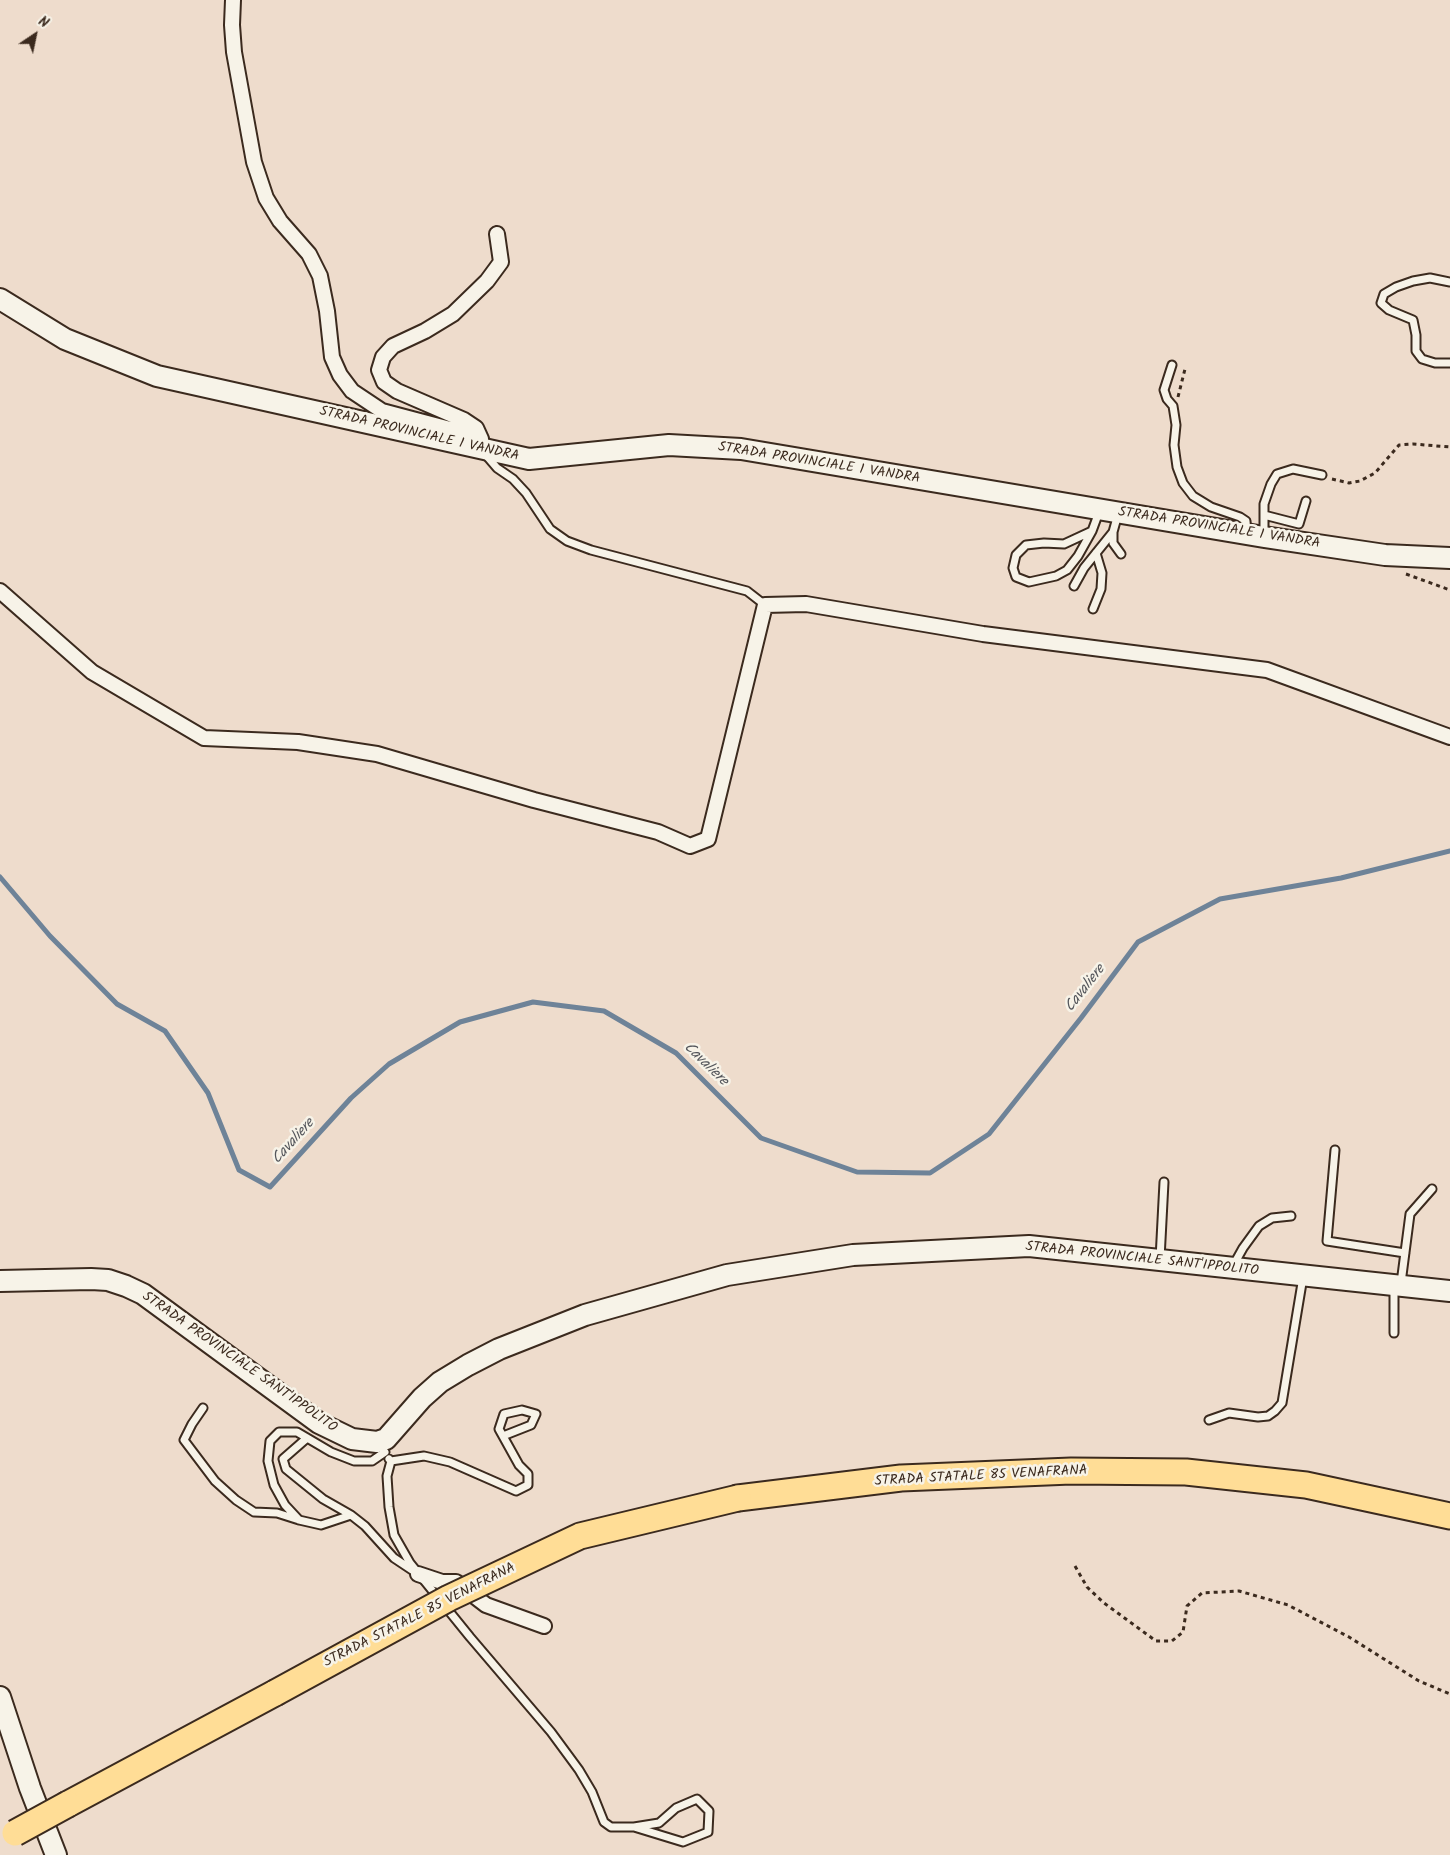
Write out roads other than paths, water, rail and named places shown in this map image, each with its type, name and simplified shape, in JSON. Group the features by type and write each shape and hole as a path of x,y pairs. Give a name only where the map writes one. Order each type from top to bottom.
{"highway":[{"name":"STRADA STATALE 85 VENAFRANA","path":"8,1837 449,1598 580,1536 738,1498 901,1478 1071,1471 1186,1472 1306,1485 1450,1516"}],"main road":[{"name":"STRADA PROVINCIALE 1 VANDRA","path":"0,299 65,339 157,376 481,443 529,459 669,445 741,449 1110,518 1256,535 1385,555 1450,558"},
{"name":"STRADA PROVINCIALE SANT'IPPOLITO","path":"0,1281 91,1279 108,1280 126,1286 143,1294 319,1423 352,1439 381,1447 422,1398 440,1382 499,1349 585,1315 655,1294 727,1275 853,1255 1029,1246 1450,1291"},
{"path":"0,1697 30,1788 56,1855"}],"street":[{"path":"233,0 234,52 254,162 266,198 280,221 309,254 320,276 327,311 332,357 340,375 352,392 382,410 481,443"},
{"path":"481,443 476,428 464,420 397,391 384,382 379,370 383,357 394,346 453,314 487,281 501,262 497,234"},
{"path":"0,591 92,672 204,738 298,742 377,754 534,800 658,832 690,846 708,839 764,605 806,604 983,634 1266,670 1450,737"},
{"path":"418,1574 442,1582 456,1582 486,1605 544,1626"}],"lane":[{"path":"1450,282 1430,278 1413,281 1384,294 1381,302 1389,310 1413,320 1416,335 1416,351 1422,359 1450,363"},
{"path":"1172,365 1164,390 1167,399 1173,406 1176,425 1174,445 1176,467 1183,483 1193,496 1246,521 1256,535"},
{"path":"481,443 497,468 513,478 526,493 550,529 567,541 591,550 747,591 764,605"},
{"path":"1256,535 1264,516 1264,504 1276,474 1293,469 1322,475"},
{"path":"1264,516 1299,524 1306,501"},
{"path":"1092,531 1078,556 1067,570 1056,576 1029,582 1016,577 1013,568 1016,555 1026,544 1064,544 1092,531 1110,518"},
{"path":"1074,586 1084,568 1096,553 1110,518"},
{"path":"1110,518 1113,543 1121,554"},
{"path":"1092,609 1101,588 1102,573 1096,553"},
{"path":"1335,1150 1327,1241 1405,1254"},
{"path":"1160,1260 1164,1182"},
{"path":"1394,1333 1397,1286 1405,1254 1410,1214 1432,1188"},
{"path":"1232,1268 1243,1248 1259,1226 1272,1218 1290,1216"},
{"path":"1209,1420 1229,1413 1258,1417 1268,1416 1276,1411 1282,1403 1303,1276"},
{"path":"203,1408 184,1440 215,1481 236,1500 254,1512 277,1513 321,1525 351,1515"},
{"path":"391,1461 424,1456 450,1462 516,1491 528,1485 528,1474 519,1465 499,1429 504,1414 522,1410 536,1414 531,1425 503,1436"},
{"path":"299,1520 285,1505 274,1485 268,1462 270,1440 280,1432 297,1432 331,1452 354,1461 372,1460 381,1447 391,1461"},
{"path":"307,1438 283,1459 286,1469 323,1499 351,1515 365,1526 394,1558 418,1574"},
{"path":"391,1461 387,1476 389,1507 394,1536 418,1574 551,1732 579,1770 592,1792 604,1822 610,1827 634,1827 660,1823 676,1808 697,1799 708,1811 708,1832 683,1842 634,1827"}],"waterway":[{"name":"Cavaliere","path":"0,877 50,936 117,1004 165,1031 208,1093 239,1170 270,1187 351,1098 389,1064 460,1022 533,1002 604,1011 676,1053 761,1138 857,1172 930,1173 989,1134 1081,1018 1138,942 1220,899 1341,878 1450,851"}]}
